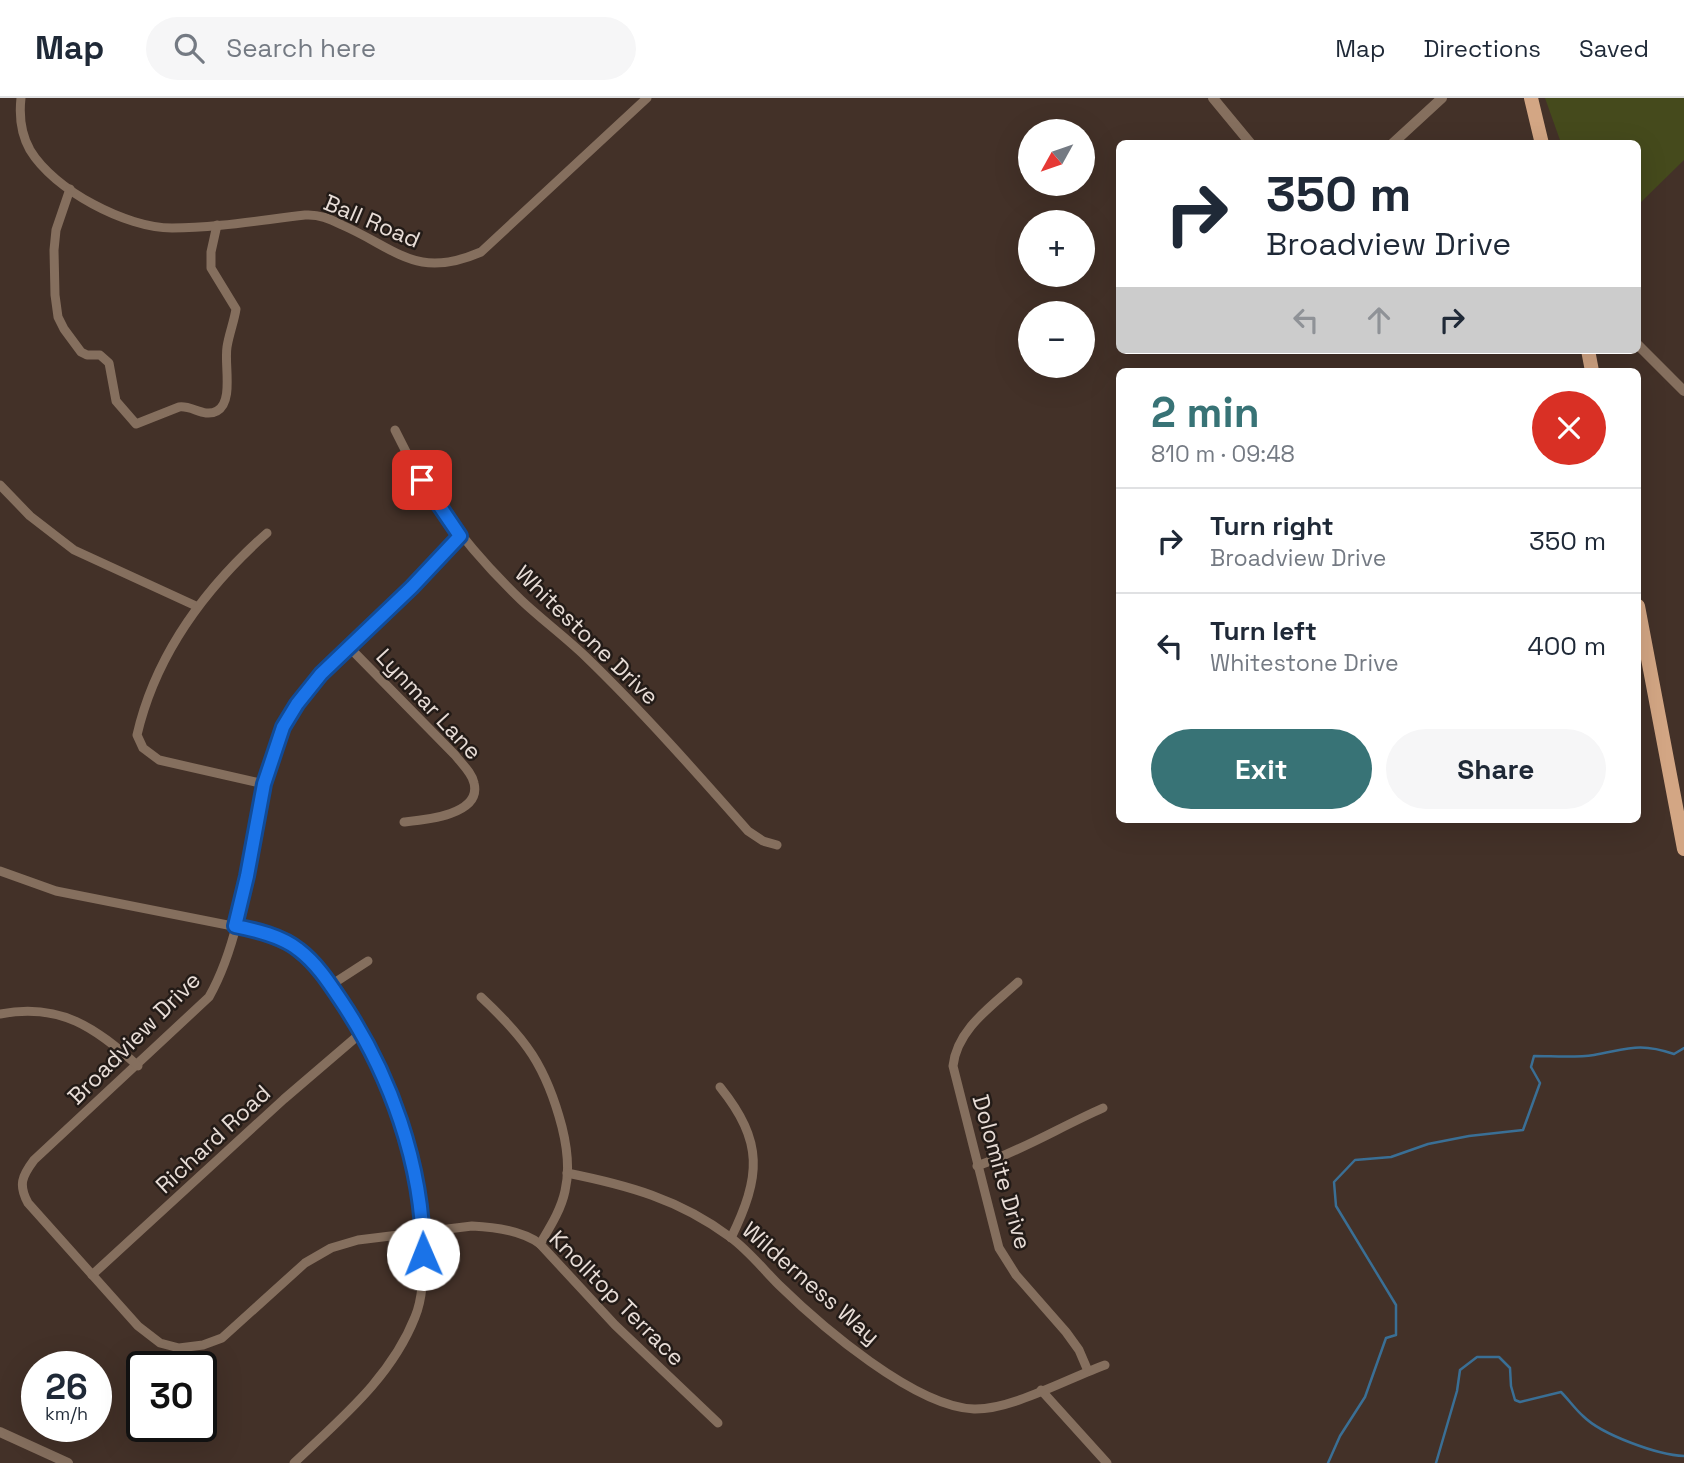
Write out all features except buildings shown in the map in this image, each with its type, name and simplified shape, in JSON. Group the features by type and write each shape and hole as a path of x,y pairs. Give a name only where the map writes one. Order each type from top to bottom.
{"main road":[{"path":"1531,98 1541,140"},
{"path":"1641,622 1684,849"}],"street":[{"name":"Ball Road","path":"21,98 21,122 31,151 55,179 104,209 132,221 170,228 320,215 405,258 422,263 441,264 481,252 648,98"},
{"path":"1213,98 1248,140"},
{"path":"1396,140 1442,98"},
{"path":"70,190 56,230 54,250 57,312 64,329 81,352 100,355 109,363 116,401 135,424 179,407 186,406 207,414 216,412 223,406 227,396 227,349 236,309 211,268 211,252 217,225"},
{"path":"1641,348 1684,391"},
{"name":"Whitestone Drive","path":"395,430 411,462 460,536 521,600 583,654 654,726 748,831 763,841 777,845"},
{"path":"0,485 30,516 74,550 196,606"},
{"path":"264,784 218,776 159,760 147,752 136,735 150,693 175,640 196,606 241,556 267,533"},
{"name":"Broadview Drive","path":"27,1203 21,1187 22,1178 34,1160 209,997 224,972 247,876 264,784 283,727 297,704 321,674 412,587 460,536"},
{"name":"Lynmar Lane","path":"349,647 455,755 469,772 475,785 471,802 463,809 428,819 404,822"},
{"path":"0,871 56,891 258,931 298,949 331,985 384,1077 396,1107 419,1193 423,1233 423,1276 419,1304 401,1348 387,1370 294,1463"},
{"path":"331,985 368,961"},
{"name":"Dolomite Drive","path":"1018,982 968,1029 953,1066 994,1231 1006,1260 1066,1332 1088,1371"},
{"path":"481,997 518,1034 536,1058 548,1081 565,1138 565,1193 540,1244"},
{"path":"0,1014 19,1011 44,1012 68,1017 101,1034 138,1066"},
{"name":"Richard Road","path":"92,1275 284,1099 361,1033"},
{"path":"720,1087 744,1119 754,1158 750,1194 731,1238"},
{"path":"977,1166 1033,1144 1103,1108"},
{"name":"Wilderness Way","path":"567,1173 652,1194 731,1238 804,1308 853,1348 878,1367 937,1402 955,1408 988,1408 1105,1365"},
{"name":"Knolltop Terrace","path":"27,1203 149,1336 169,1346 190,1348 222,1338 305,1263 331,1248 358,1240 458,1227 489,1227 525,1236 540,1244 615,1325 718,1423"},
{"path":"1041,1390 1107,1463"},
{"path":"0,1432 68,1463"}],"green space":[{"path":"1545,98 1684,98 1684,160 1641,202 1641,140 1560,140"}],"waterway":[{"path":"1328,1463 1340,1436 1365,1397 1386,1338 1396,1335 1396,1305 1336,1206 1334,1182 1355,1160 1391,1157 1428,1144 1469,1136 1523,1130 1540,1083 1531,1067 1534,1056 1587,1056 1642,1047 1674,1054 1684,1048"},
{"path":"1436,1463 1457,1391 1460,1370 1477,1357 1499,1357 1510,1368 1515,1400 1520,1402 1561,1392 1583,1416 1616,1437 1646,1448 1684,1456"}],"route":[{"path":"422,480 460,536 412,587 321,674 283,727 268,766 235,926 258,931 298,949 316,966 349,1012 384,1077 396,1107 419,1193 423,1254"}]}
